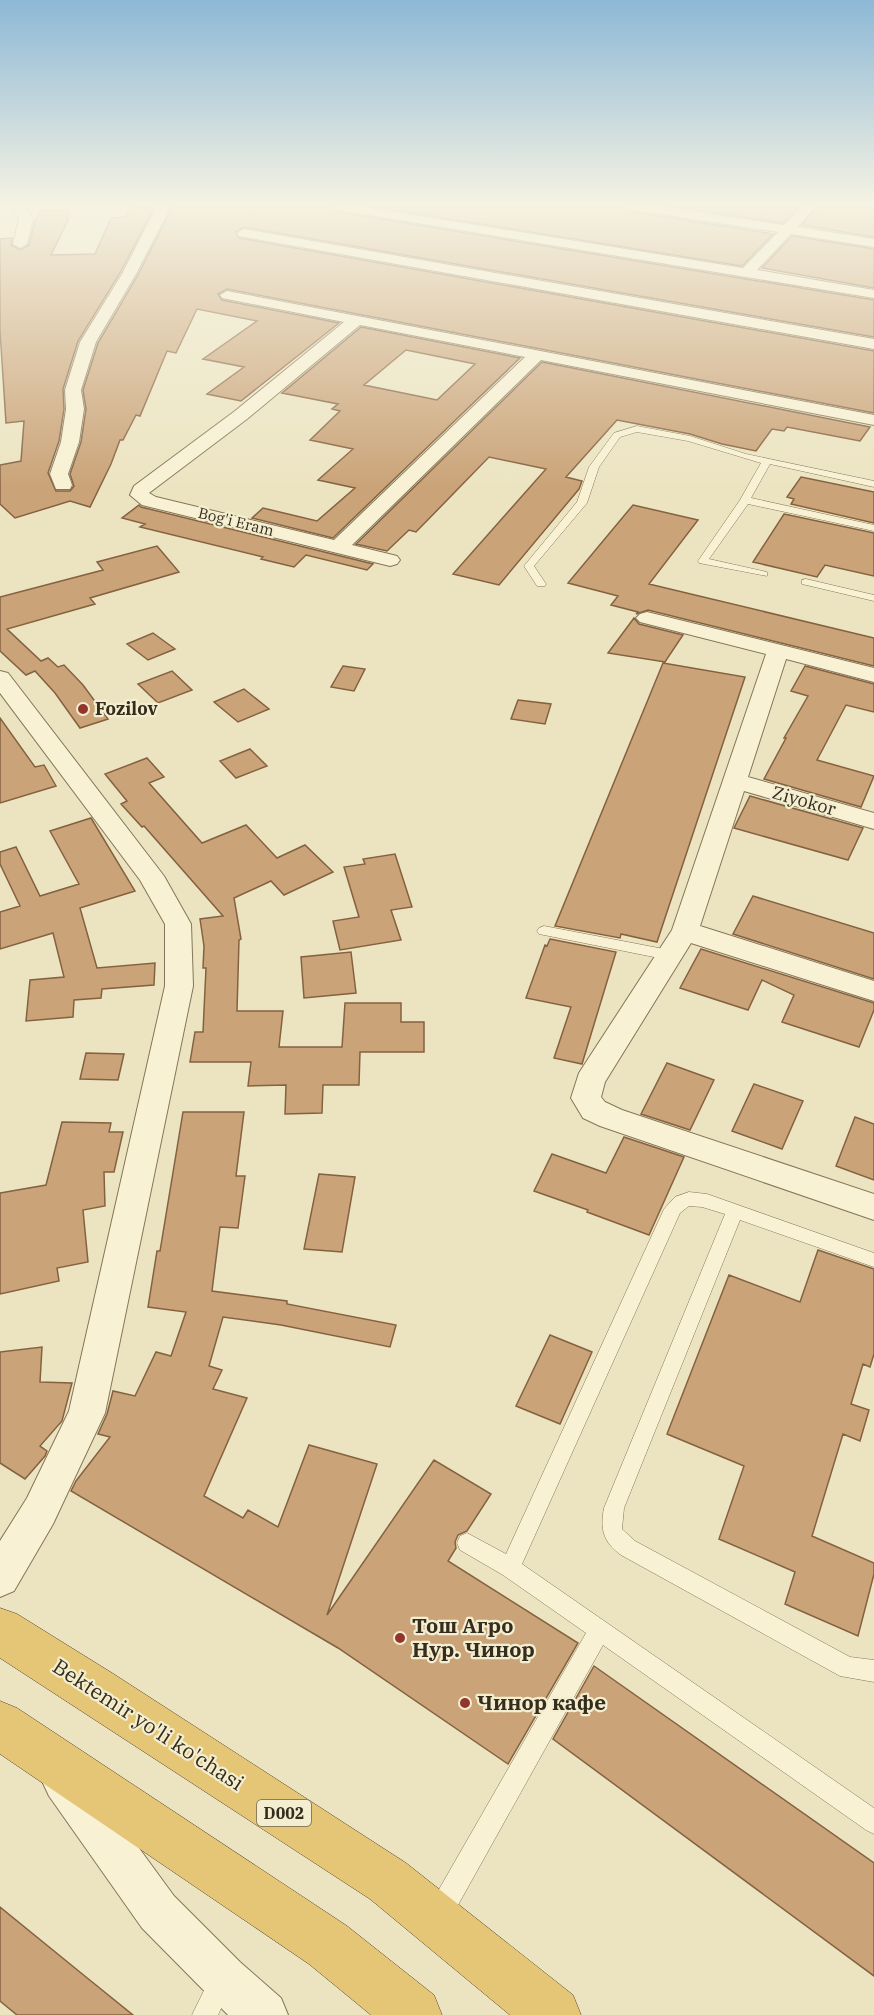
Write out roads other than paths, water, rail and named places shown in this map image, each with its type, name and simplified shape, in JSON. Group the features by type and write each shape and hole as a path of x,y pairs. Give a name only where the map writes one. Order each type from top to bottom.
{"highway":[{"name":"Bektemir yo'li ko'chasi","path":"0,1631 95,1690 388,1881 553,2015"},
{"path":"21,1738 328,1945 414,2015"}],"street":[{"path":"63,485 59,474 70,442 75,409 73,390 88,342 113,300"},
{"path":"254,300 874,420"},
{"path":"624,300 874,344"},
{"name":"Bog'i Eram","path":"338,547 149,501 139,495 141,490 241,415 358,319"},
{"path":"338,547 538,354"},
{"path":"338,547 390,560"},
{"path":"647,618 874,675"},
{"path":"778,651 685,931 590,1081 586,1098 594,1110 611,1118 874,1207"},
{"path":"0,1577 40,1510 87,1413 179,986 178,924 151,876 2,684"},
{"name":"Ziyokor","path":"735,781 874,821"},
{"path":"685,931 874,991"},
{"path":"21,1738 158,1912 214,1997 264,2015"}],"lane":[{"path":"541,584 529,566 582,503 594,467 617,435 637,429 690,439 767,461 874,484"},
{"path":"763,574 703,561 767,461"},
{"path":"744,500 874,528"},
{"path":"806,582 874,598"},
{"path":"544,931 669,955"},
{"path":"510,1568 674,1209 680,1201 692,1197 874,1260"},
{"path":"735,1211 614,1508 610,1527 615,1540 628,1548 848,1668 874,1671"},
{"path":"467,1543 510,1568 874,1822"},
{"path":"436,1920 600,1630"}],"place":[{"name":"Fozilov","path":"83,709"},
{"name":"Тош Агро Нур. Чинор","path":"400,1638"},
{"name":"Чинор кафе","path":"465,1703"}]}
